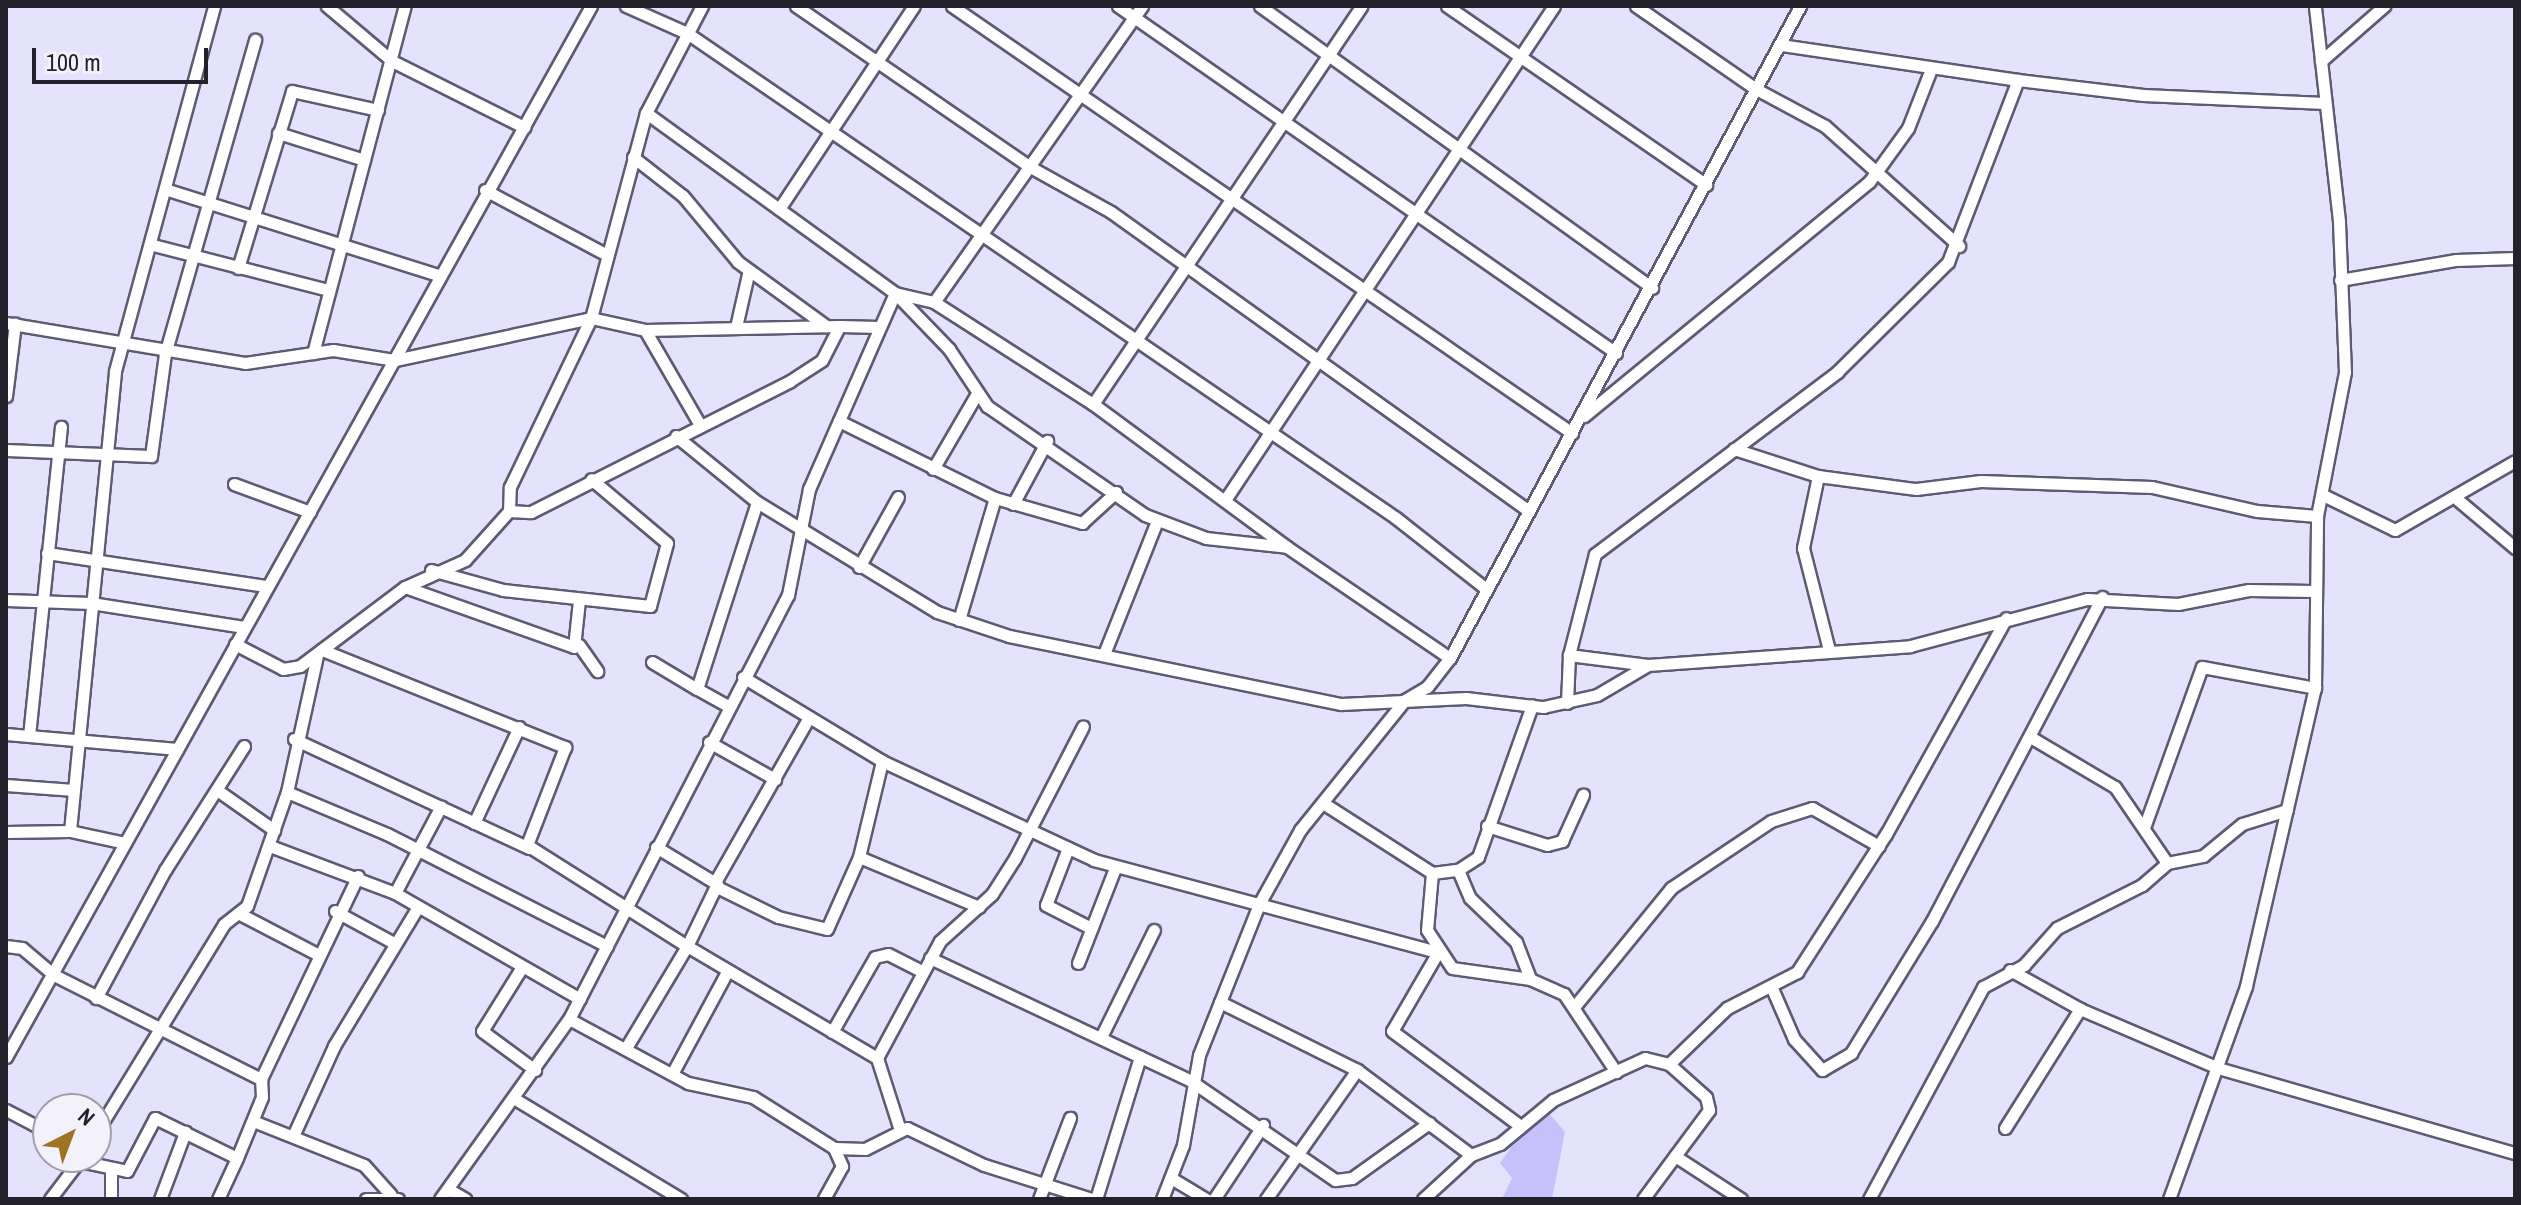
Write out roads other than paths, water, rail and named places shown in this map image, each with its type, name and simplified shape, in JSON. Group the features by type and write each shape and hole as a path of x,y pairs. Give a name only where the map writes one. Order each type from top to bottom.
{"street":[{"path":"70,831 106,456 121,347 168,190 214,6"},
{"path":"327,6 392,61 524,127"},
{"path":"313,353 405,6"},
{"path":"6,1057 266,586 395,360 485,190 591,6"},
{"path":"626,6 687,33 1266,435 1396,518 1485,588"},
{"path":"235,644 283,669 320,653 431,570 465,560 509,511 510,487 591,318 646,113 702,6"},
{"path":"796,6 1032,168 1111,212 1181,266 1317,357 1529,511"},
{"path":"779,209 914,6"},
{"path":"952,6 1572,433"},
{"path":"1118,6 1616,353"},
{"path":"934,302 984,240 1142,6"},
{"path":"1260,6 1652,288"},
{"path":"1093,404 1181,266 1232,199 1361,6"},
{"path":"1447,6 1706,185"},
{"path":"1227,497 1317,357 1554,6"},
{"path":"1636,6 1756,89 1825,126 1879,171 1959,246"},
{"path":"2169,1199 2246,986 2315,688 2313,591 2317,516 2345,372 2340,280 2315,6"},
{"path":"2321,61 2384,6"},
{"path":"1162,1199 1171,1178 1191,1081 1259,904 1323,803 1405,700 1427,687 1450,658 1485,588 1652,288 1781,45 1798,7"},
{"path":"6,450 151,456 165,354 212,204 255,40"},
{"path":"1781,45 1931,69 2143,95 2325,103"},
{"path":"1579,420 1757,280 1879,171 1913,118 1931,69"},
{"path":"1567,703 1569,655 1595,554 1837,372 1959,246 2018,80"},
{"path":"238,268 278,133 295,89 378,110"},
{"path":"646,113 895,293 949,349 976,395 1047,441 1157,521 1206,538 1287,547"},
{"path":"278,133 364,160"},
{"path":"633,157 683,196 749,270 826,326"},
{"path":"168,190 438,275"},
{"path":"485,190 607,255"},
{"path":"153,245 328,290"},
{"path":"2340,280 2456,260 2515,258"},
{"path":"736,327 749,270"},
{"path":"895,293 934,302 1093,404 1227,497 1287,547 1450,658"},
{"path":"465,1199 444,1194 515,1099 569,1019 709,742 788,595 799,529 839,421 895,293"},
{"path":"6,396 10,323 121,347 245,363 313,353 395,360 591,318 645,330 879,327"},
{"path":"509,511 531,512 815,366 839,326"},
{"path":"645,330 699,423"},
{"path":"933,469 976,395"},
{"path":"839,421 995,498 1082,523 1116,492"},
{"path":"29,736 61,427"},
{"path":"676,436 757,502 859,567 959,620 1341,704 1405,700 1532,705 1567,703 1648,665"},
{"path":"1013,504 1047,441"},
{"path":"1734,449 1818,476 1916,489 1981,481 2152,487 2257,511 2317,516"},
{"path":"2323,495 2395,530 2458,500 2515,461"},
{"path":"1818,476 1803,548 1829,650"},
{"path":"431,570 579,600 595,596 650,606 667,547 591,479"},
{"path":"234,484 310,512"},
{"path":"859,567 898,497"},
{"path":"959,620 995,498"},
{"path":"2458,500 2515,548"},
{"path":"697,689 757,502"},
{"path":"1104,654 1157,521"},
{"path":"47,553 98,557 266,586"},
{"path":"405,587 579,645"},
{"path":"1569,655 1648,665 1937,641 2006,618 2102,597 2178,604 2249,590 2313,591"},
{"path":"1771,986 1794,1039 1822,1070 1851,1053 2032,738 2102,597"},
{"path":"6,600 91,603 244,627"},
{"path":"579,600 579,645 597,671"},
{"path":"1669,1064 1709,1021 1797,972 1879,846 2006,618"},
{"path":"320,653 519,727 566,751 529,848"},
{"path":"112,1106 224,924 240,914 270,846 287,792 294,739 320,653"},
{"path":"652,662 728,706"},
{"path":"2145,825 2202,667 2315,688"},
{"path":"743,677 882,761 1115,868 1438,952 1474,976 1530,979 1574,1007 1616,1072"},
{"path":"1323,803 1432,873 1458,870 1478,857 1532,705"},
{"path":"626,1048 687,946 716,885 809,717"},
{"path":"877,1058 930,958 979,907 1030,831 1083,726"},
{"path":"474,823 519,727"},
{"path":"6,734 177,749"},
{"path":"2032,738 2115,787 2145,825 2167,863"},
{"path":"294,739 529,848 727,972 877,1058 899,1127"},
{"path":"709,742 775,779"},
{"path":"96,998 244,746"},
{"path":"656,847 716,885 778,917 827,929 859,857 882,761"},
{"path":"6,785 74,790"},
{"path":"217,790 274,830"},
{"path":"287,792 419,850 607,946"},
{"path":"1487,826 1547,845 1562,841 1583,795"},
{"path":"395,893 441,806"},
{"path":"1574,1007 1671,888 1771,821 1812,808 1879,846"},
{"path":"1869,1199 1983,987 2030,960 2057,928 2142,885 2167,863 2203,856 2242,824 2287,810"},
{"path":"6,832 70,831 125,843"},
{"path":"270,846 358,876 395,893 580,999"},
{"path":"1068,848 1046,905 1091,928"},
{"path":"859,857 979,907"},
{"path":"1078,963 1115,868"},
{"path":"1458,870 1470,898 1516,942 1530,979"},
{"path":"1432,873 1427,930 1438,952"},
{"path":"218,1199 253,1121 261,1079 335,911 358,876"},
{"path":"293,1136 334,1046 418,907"},
{"path":"335,911 394,943"},
{"path":"240,914 317,954"},
{"path":"1102,1035 1154,930"},
{"path":"6,946 33,954 54,975 157,1031 261,1079"},
{"path":"1438,952 1392,1031 1519,1125"},
{"path":"832,1032 875,957 888,954 922,971"},
{"path":"930,958 1102,1035 1191,1081 1344,1180 1429,1123"},
{"path":"522,967 482,1031 535,1070"},
{"path":"2010,970 2080,1009 2218,1068 2515,1153"},
{"path":"672,1074 727,972"},
{"path":"1220,1002 1357,1070 1471,1155"},
{"path":"2005,1128 2080,1009"},
{"path":"569,1019 672,1074 753,1097 834,1148 865,1149 899,1127"},
{"path":"1423,1199 1471,1155 1500,1144 1519,1125 1652,1056 1669,1064 1709,1103 1643,1199"},
{"path":"899,1127 1044,1185 1094,1199 1140,1057"},
{"path":"1266,1199 1357,1070"},
{"path":"515,1099 681,1199"},
{"path":"6,1110 32,1124"},
{"path":"112,1172 127,1171 155,1118 237,1158"},
{"path":"1039,1199 1070,1118"},
{"path":"253,1121 364,1165 395,1197"},
{"path":"1214,1199 1263,1125"},
{"path":"160,1199 185,1132"},
{"path":"824,1199 842,1166 834,1148"},
{"path":"1675,1156 1741,1199"},
{"path":"50,1199 70,1173"},
{"path":"111,1173 111,1199"},
{"path":"1171,1178 1206,1199"},
{"path":"366,1199 395,1197"}]}
